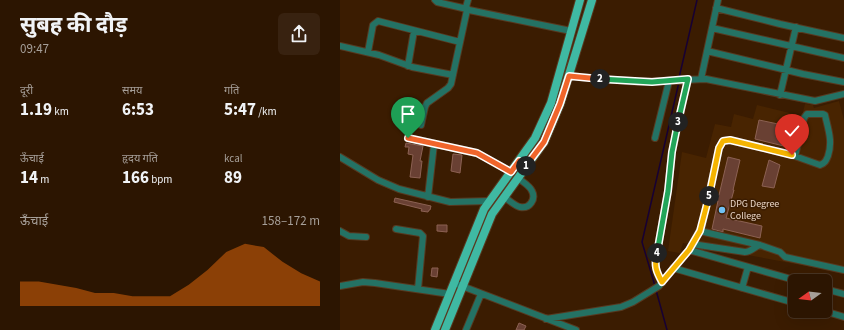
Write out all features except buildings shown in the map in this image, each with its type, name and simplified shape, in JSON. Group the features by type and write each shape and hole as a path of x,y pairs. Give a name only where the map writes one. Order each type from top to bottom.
{"main road":[{"path":"435,330 484,209 536,138 551,103 580,0"},
{"path":"445,330 492,214 544,142 560,104 592,0"},
{"path":"519,161 527,166"}],"street":[{"path":"435,0 437,2 467,9 571,31"},
{"path":"421,125 427,103 448,88 451,84 468,0"},
{"path":"700,79 718,0"},
{"path":"716,8 844,38"},
{"path":"368,52 373,25 376,22 460,42"},
{"path":"780,95 796,27"},
{"path":"712,28 844,58"},
{"path":"408,66 414,31"},
{"path":"340,46 368,52 408,66 453,75"},
{"path":"707,51 844,82"},
{"path":"569,76 638,82 685,79 716,80 780,95 820,101 844,94"},
{"path":"660,284 655,264 685,79"},
{"path":"655,138 672,81"},
{"path":"806,100 809,114"},
{"path":"546,319 621,307 650,293 660,284 690,247 700,231 719,148 723,141 730,140 795,156 820,164 826,161 830,148 830,138 825,115 818,113 809,114 804,118 795,156"},
{"path":"408,138 477,153 511,172"},
{"path":"428,197 434,144"},
{"path":"340,157 378,180 399,189 428,197 455,202 490,201"},
{"path":"504,197 522,208 529,205 533,200 533,191 518,178"},
{"path":"396,229 420,233 423,236 418,290"},
{"path":"340,231 349,236 366,237"},
{"path":"700,231 760,245 780,252 785,257 844,270"},
{"path":"690,247 750,252 760,245"},
{"path":"690,247 748,267 788,278"},
{"path":"742,288 748,267"},
{"path":"673,268 788,301"},
{"path":"340,286 363,282 450,294"},
{"path":"454,283 576,330"},
{"path":"832,291 844,294"},
{"path":"466,330 481,294"},
{"path":"832,313 844,317"}],"shaded area":[{"name":"DPG Degree College","path":"839,101 844,120 844,273 683,243 680,253 668,251 682,152 706,158 715,124 731,127 734,114 753,119 757,105 802,116 805,104 813,105 814,108"}],"waterway":[{"path":"679,78 697,0"},
{"path":"655,286 642,242 679,82"},
{"path":"656,290 667,330"}],"place":[{"name":"DPG Degree College","path":"722,210"}],"route":[{"path":"408,138 477,153 511,172 519,161 527,166 544,142 560,104 569,76 638,82 688,79 672,152 663,225 655,264 662,282 689,250 700,231 719,148 723,141 730,140 792,155"}]}
